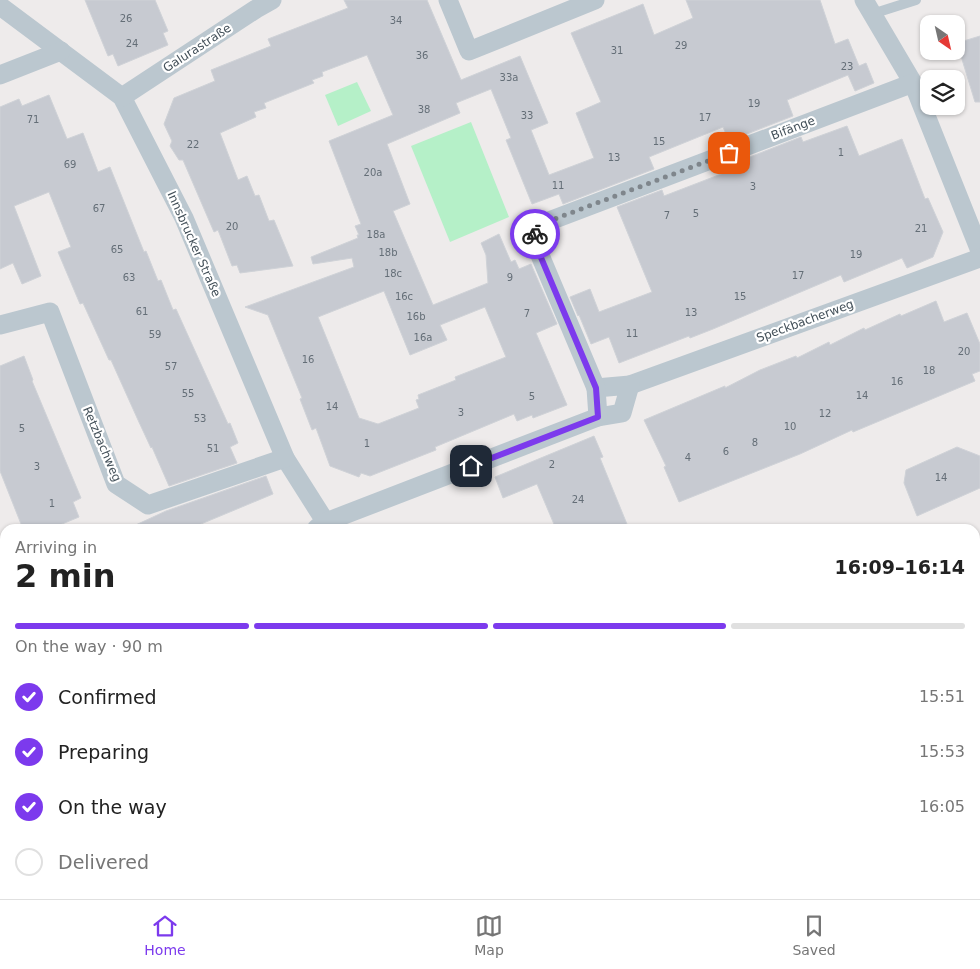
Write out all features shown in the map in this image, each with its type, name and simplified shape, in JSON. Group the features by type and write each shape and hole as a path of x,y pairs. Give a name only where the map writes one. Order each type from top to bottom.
{"street":[{"name":"Galurastraße","path":"122,97 256,8 272,0"},
{"path":"448,0 469,51 595,0"},
{"name":"Innsbrucker Straße","path":"0,6 122,97 184,218 286,458 322,524"},
{"path":"868,7 913,83 980,251"},
{"path":"0,75 61,51"},
{"name":"Bifänge","path":"596,388 534,241 536,232 544,223 913,83"},
{"name":"Speckbacherweg","path":"596,388 630,385 980,258"},
{"name":"Retzbachweg","path":"0,325 50,312 116,484 148,505 286,458"},
{"path":"331,524 598,417 622,413 630,385"},
{"path":"596,388 598,417"}],"lane":[{"path":"868,7 916,0"}],"green space":[{"path":"357,82 371,111 338,126 325,95"},
{"path":"471,122 509,217 450,242 411,146"}],"building":[{"path":"85,0 155,0 168,31 163,33 168,45 118,66 113,54 108,56"},
{"path":"344,0 427,0 461,80 520,56 548,123 531,130 549,175 594,158 576,113 601,102 571,33 643,4 654,35 693,18 686,0 820,0 835,44 848,39 859,66 866,63 874,83 855,91 848,75 787,100 793,116 729,141 723,127 649,157 654,169 563,204 559,194 532,204 506,140 511,138 491,89 456,103 460,113 387,144 410,204 393,211 433,305 488,283 486,255 481,243 499,234 511,262 515,260 519,269 531,264 557,324 536,333 567,405 533,418 532,415 517,421 514,414 435,447 436,450 370,476 361,473 359,477 330,466 316,428 312,430 300,399 302,398 268,315 245,307 354,267 352,258 313,264 311,257 358,238 357,235 359,235 355,226 361,224 329,141 393,115 367,55 322,72 323,76 312,80 314,83 264,103 266,108 254,112 256,117 220,133 238,180 247,176 255,196 259,195 269,221 274,220 293,266 240,273 237,265 232,266 218,230 214,232 183,160 179,160 170,146 172,141 164,124 174,98 215,81 211,70 271,46 268,39 348,8","holes":["384,291 410,355 447,340 440,325 485,307 506,357 455,377 456,380 418,395 419,399 416,400 419,408 378,424 359,418 318,317"]},
{"path":"980,36 980,102 975,102 962,60 965,60 965,41"},
{"path":"49,95 67,139 83,133 98,172 110,167 144,252 146,251 158,281 161,280 173,310 176,309 228,424 230,423 238,443 230,447 237,463 169,486 111,360 109,360 83,303 80,304 58,252 71,247 49,192 14,206 41,276 22,284 13,263 0,269 0,107 19,99 22,106"},
{"path":"847,126 859,156 902,139 925,199 928,198 943,232 933,257 907,268 902,258 844,282 841,275 713,329 690,338 689,336 619,363 609,337 591,344 570,297 590,289 599,312 652,292 617,207 662,190 664,196 729,171 739,166 737,162 801,137 803,142"},
{"path":"936,301 944,322 967,313 980,344 980,371 972,374 975,381 679,502 664,467 666,466 644,420 725,386 725,388 760,370 796,356 797,358 829,342 830,345 864,328 865,330 900,314 901,316"},
{"path":"24,356 32,381 81,498 73,502 79,517 62,524 21,524 0,471 0,366"},
{"path":"594,436 603,457 600,458 627,524 554,524 537,484 503,498 495,477"},
{"path":"957,447 980,456 980,488 917,516 904,483 906,470"},
{"path":"266,476 273,494 201,524 138,524 166,511"}],"way so far":[{"path":"535,234 544,223 729,153"}],"route":[{"path":"471,466 598,417 596,388 534,241 535,234"}]}
